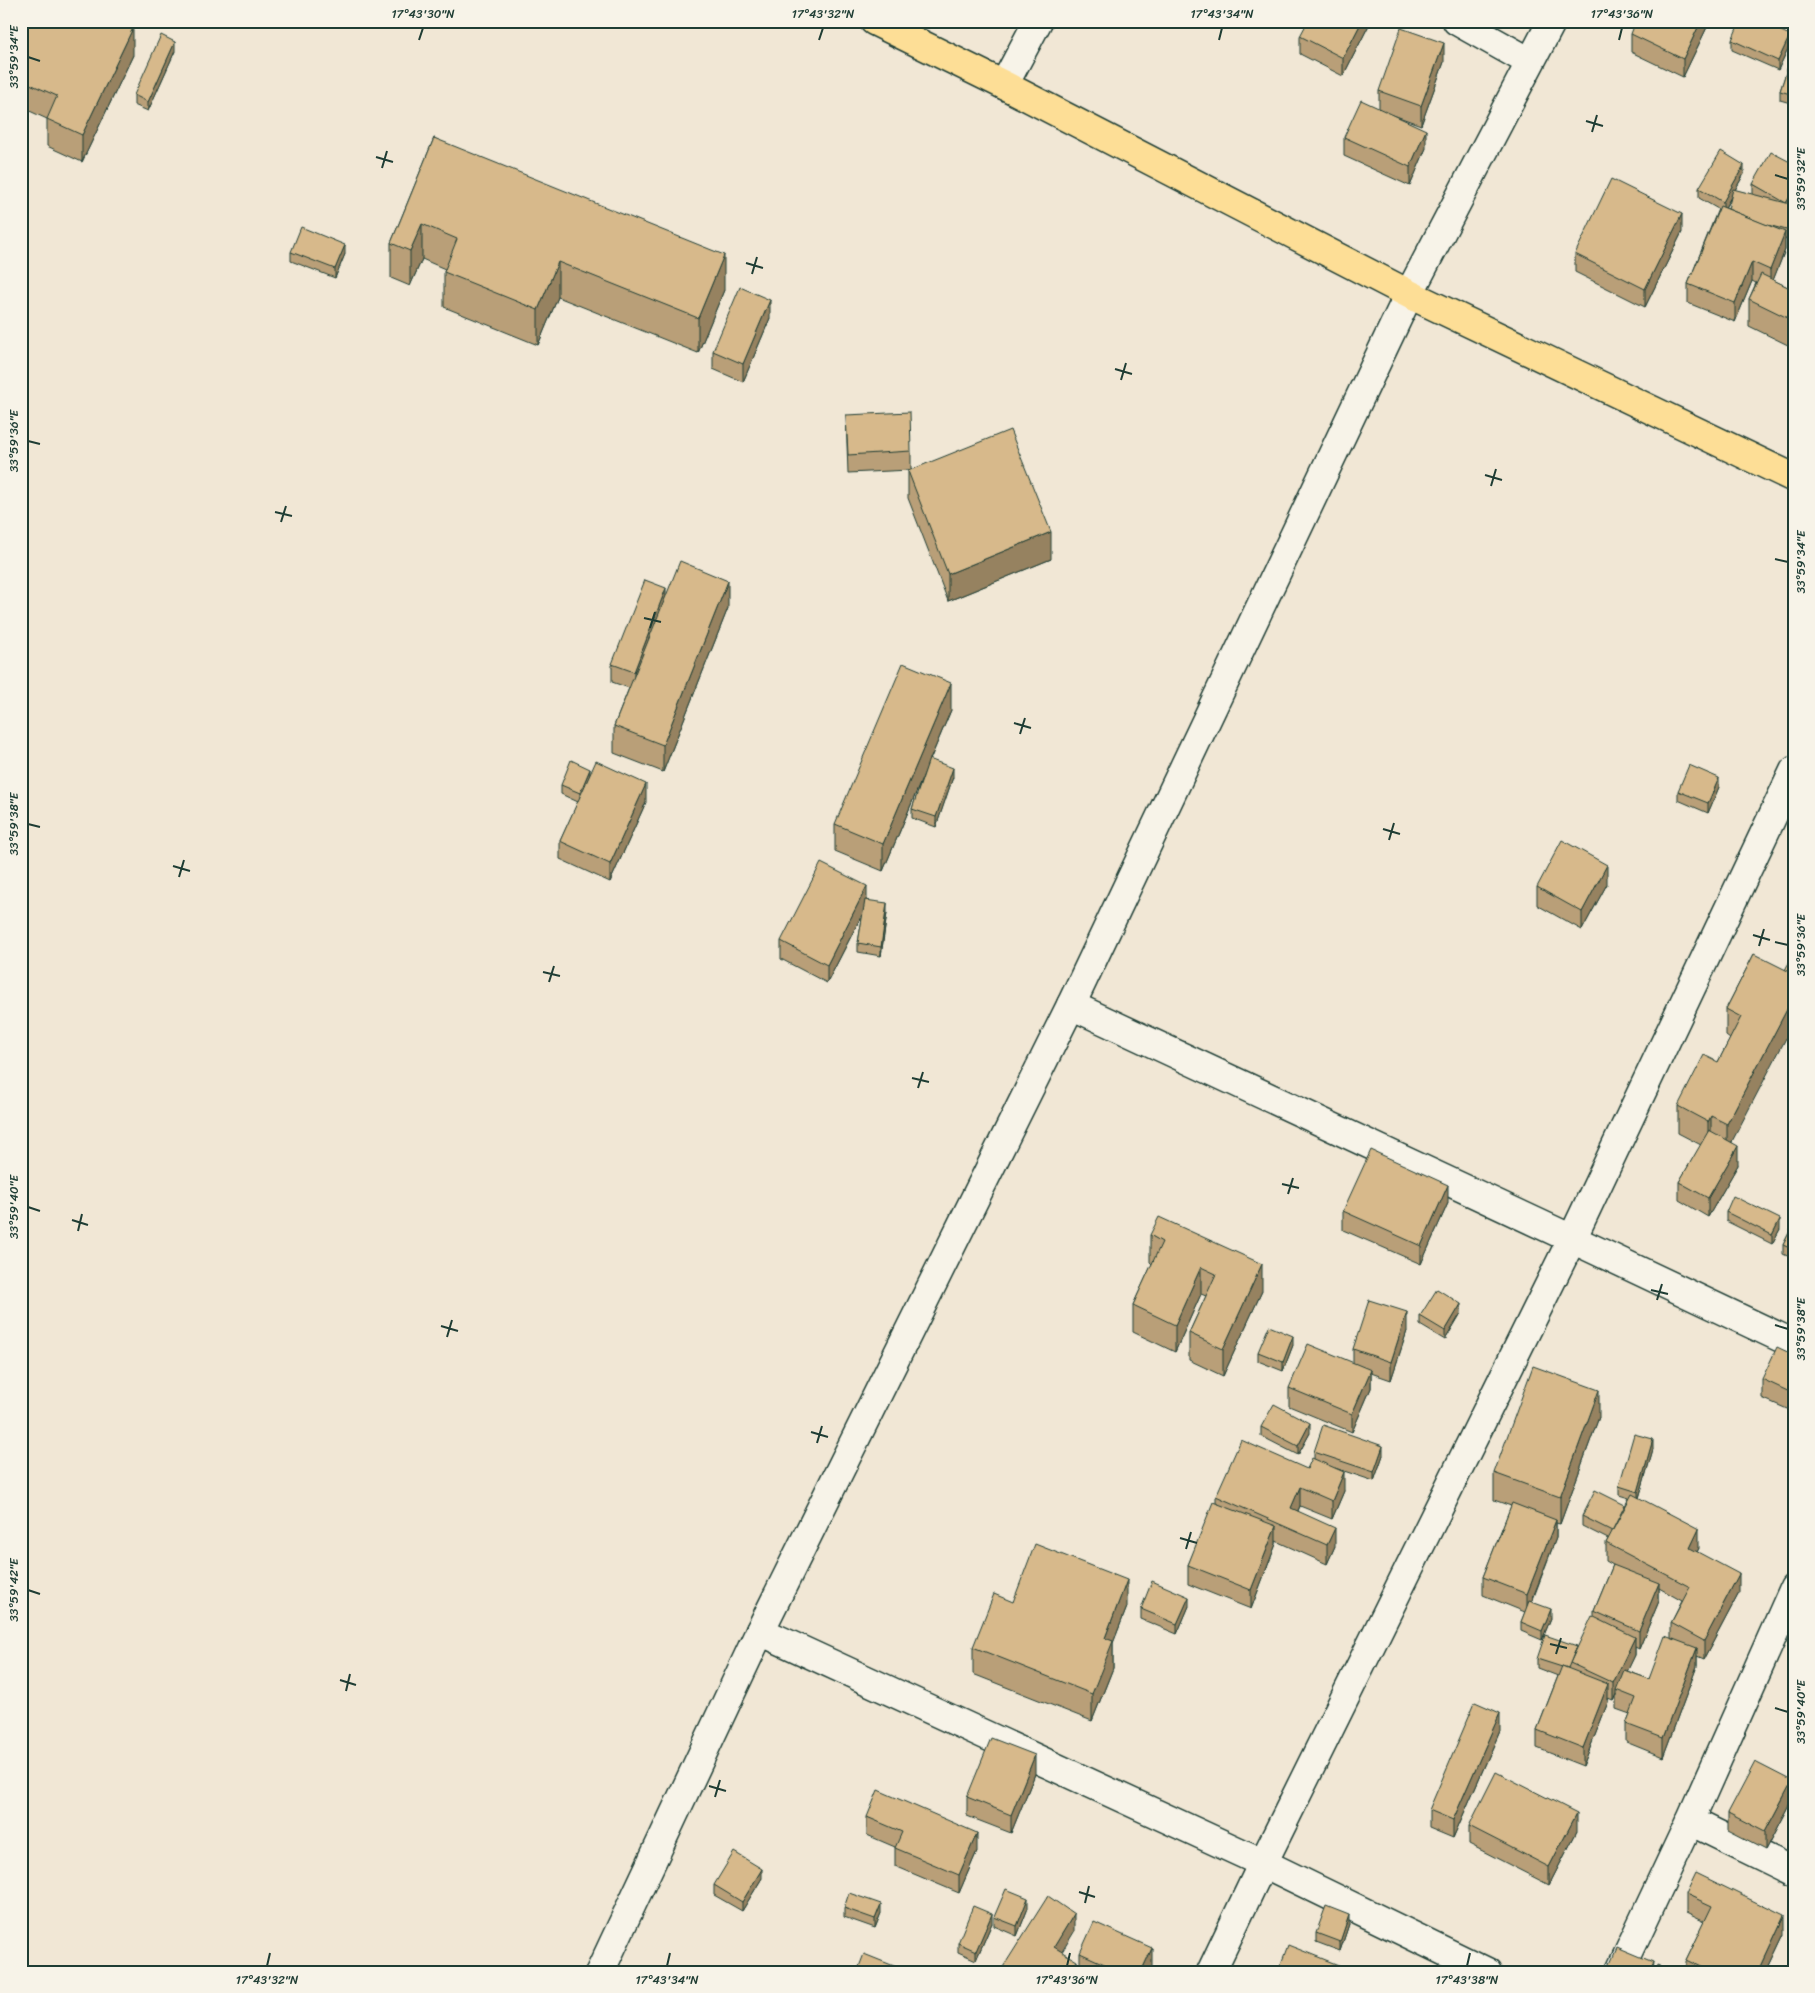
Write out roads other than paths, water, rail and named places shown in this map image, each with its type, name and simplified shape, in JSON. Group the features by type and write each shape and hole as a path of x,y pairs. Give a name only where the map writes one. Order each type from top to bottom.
{"main road":[{"path":"874,21 1004,85 1410,294 1794,478"}],"street":[{"path":"1004,85 1038,21"},
{"path":"1458,21 1530,62"},
{"path":"600,1972 760,1631 1071,1005 1410,294 1552,21"},
{"path":"1211,1972 1262,1863 1572,1239 1794,771"},
{"path":"1071,1005 1794,1344"},
{"path":"1619,1972 1690,1821 1794,1588"},
{"path":"760,1631 1262,1863 1487,1972"},
{"path":"1690,1821 1794,1872"}]}
